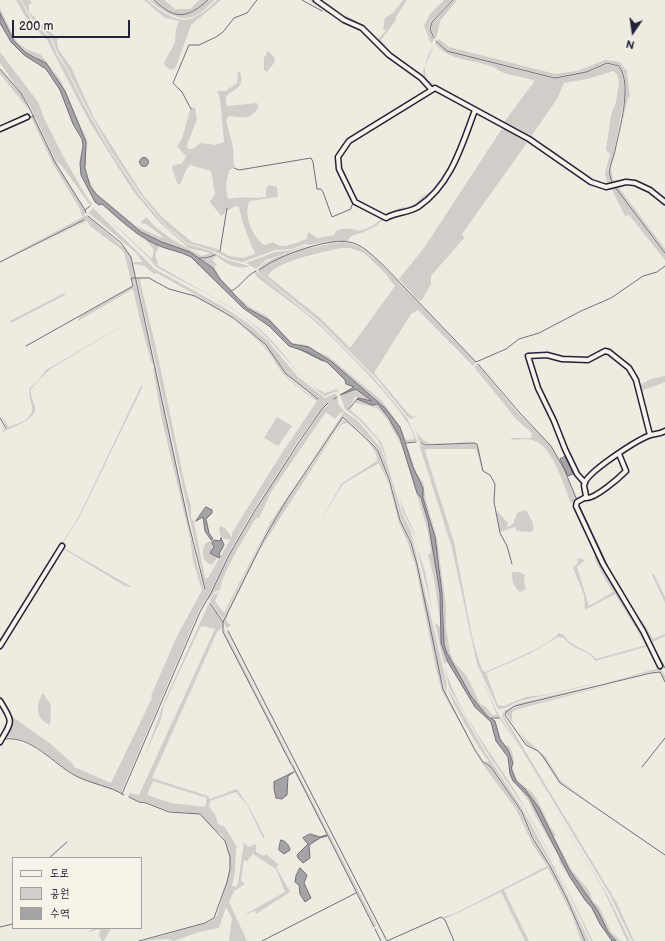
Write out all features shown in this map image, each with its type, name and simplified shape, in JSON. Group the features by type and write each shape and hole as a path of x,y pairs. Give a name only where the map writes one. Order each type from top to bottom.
{"street":[{"path":"316,0 344,20 362,28 396,61 421,78 431,89 438,90 529,139 591,182 603,186 629,182 643,185 665,202"},
{"path":"431,89 396,114 349,141 342,150 338,157 338,165 356,203 386,218 395,213 417,207 439,189 450,173 475,110"},
{"path":"0,129 27,117"},
{"path":"586,498 585,483 577,474 565,449 554,421 538,388 528,356 547,354 562,359 588,360 605,351 609,352 629,368 636,380 650,435"},
{"path":"585,483 601,465 650,435 657,435 665,431"},
{"path":"619,454 626,471 590,498 586,498 578,502 576,506 605,568 642,631 660,666"},
{"path":"0,646 62,546"},
{"path":"0,701 9,715 10,721 0,742"}],"green space":[{"path":"16,0 20,0 34,24 51,39 57,55 66,68 85,107 110,151 140,196 165,226 187,244 211,251 227,260 250,266 241,268 236,267 228,264 216,256 212,260 217,265 214,267 222,280 232,290 230,291 213,268 200,258 207,259 215,255 206,258 198,257 141,232 96,194 90,186 85,166 96,193 136,226 162,238 162,236 146,224 140,223 146,217 165,234 187,248 202,256 210,253 188,248 160,223 133,191 89,121 47,40 29,23"},
{"path":"21,0 30,0 32,4 29,4 29,12 58,39 58,49 71,67 94,118 143,195 163,218 192,242 217,249 229,256 243,258 255,254 243,224 239,207 236,206 226,211 227,207 224,214 221,216 210,202 215,194 211,171 190,165 186,170 181,183 178,185 172,168 173,165 182,164 186,156 177,146 182,139 191,107 195,108 197,119 187,145 188,149 192,149 201,143 215,145 224,142 220,99 217,91 226,91 237,83 238,72 240,72 241,78 240,85 226,97 226,104 228,106 257,103 258,108 249,117 229,116 226,120 233,147 234,167 229,171 226,184 227,196 229,199 266,197 266,188 269,185 277,187 278,197 250,201 247,212 248,219 256,237 265,245 273,242 277,245 285,246 307,239 308,232 318,238 334,235 336,231 343,229 359,231 374,225 384,217 383,220 368,230 349,237 310,245 305,244 292,249 275,250 243,262 232,260 211,250 187,243 165,225 141,195 111,151 58,54 52,38 35,23"},
{"path":"144,0 147,0 170,16 182,20 201,14 217,0 221,0 191,25 176,67 171,70 166,67 164,63 175,42 176,29 179,21 165,18"},
{"path":"149,0 154,1 167,11 180,15 197,9 209,0 215,0 198,14 192,17 180,18 169,14"},
{"path":"155,0 164,0 175,9 190,9 199,0 208,0 201,6 188,13 175,14"},
{"path":"309,0 316,0 334,13 362,28 391,57 388,59 362,29 325,12"},
{"path":"318,0 322,0 344,15 355,20 378,39 386,31 383,29 385,18 393,13 403,0 407,0 396,17 396,20 381,40 391,55 363,27 344,19"},
{"path":"444,0 452,0 431,22 429,29 434,40 431,44 424,25 430,14"},
{"path":"454,0 457,0 440,21 436,39 431,29 432,23"},
{"path":"0,8 15,40 26,49 41,55 60,79 87,140 85,161 86,142 65,91 52,70 35,56 26,53 14,41 0,13"},
{"path":"439,39 449,47 555,74 577,71 605,60 620,62 627,71 630,97 628,98 620,132 624,109 625,85 624,74 620,66 607,62 586,71 555,77 447,50 437,41"},
{"path":"436,41 447,51 555,78 586,72 607,64 619,67 623,75 625,94 614,152 608,169 612,183 604,185 596,184 549,151 431,85 424,77 423,71 425,65 426,77 429,81 504,122 535,81 504,73 494,67 454,57 441,50 435,44 434,45","holes":["613,71 617,74 619,82 616,102 611,115 606,150 610,154 605,173 607,183 600,183 579,172 560,155 530,138 557,99 564,83 587,79"]},
{"path":"268,51 275,58 274,63 267,72 264,70 264,58"},
{"path":"0,52 38,102 44,118 63,156 92,204 90,205 62,166 56,161 30,106 0,63"},
{"path":"0,70 20,93 33,115 0,74"},
{"path":"31,117 34,117 55,162 85,210 85,214 82,217 80,209 53,164"},
{"path":"502,125 529,140 462,234 464,238 431,276 431,284 422,300 419,301 399,279 424,248 503,127"},
{"path":"611,170 613,180 621,181 613,183"},
{"path":"617,185 665,249 665,252 615,186"},
{"path":"614,186 665,254 665,260 629,215 625,216 611,188"},
{"path":"436,190 416,207 385,216 399,208 413,206 423,196"},
{"path":"94,206 152,259 154,250 145,239 131,229 159,246 155,255 158,263 157,265 232,308 252,323 277,346 302,376 270,341 251,323 218,300 156,267 149,258"},
{"path":"93,208 155,269 225,308 249,324 268,341 298,377 325,398 336,393 339,405 344,411 358,421 380,447 387,464 402,513 411,532 447,685 446,694 435,652 418,564 412,543 401,519 390,479 379,451 374,444 344,416 303,474 265,534 223,619 210,601 213,595 219,592 215,601 224,613 270,523 344,412 340,413 335,419 326,412 271,492 259,518 256,518 229,565 224,575 220,590 214,592 209,600 208,599 229,555 270,487 322,410 329,404 328,403 321,409 298,441 253,511 228,554 210,593 199,611 121,793 92,783 75,775 66,770 41,750 23,740 3,738 8,731 10,715 52,745 73,764 74,767 111,783 152,698 151,696 176,638 202,590 193,561 190,538 162,420 153,368 155,366 197,564 206,592 137,279 141,277 140,281 158,357 185,485 191,506 191,518 194,522 205,578 208,578 230,540 221,538 219,529 220,526 225,528 232,538 232,533 278,459 317,401 297,386 286,377 256,339 230,316 258,339 268,349 291,381 315,398 319,399 286,374 266,345 235,317 157,273 154,274 145,266 134,264 133,262 143,262 136,253 89,213"},
{"path":"87,215 126,250 131,257 135,277 130,277 125,255 122,250 90,226 87,221 18,254 85,221 84,220 0,261"},
{"path":"351,236 347,241 324,243 276,260 258,270 263,264 286,254 316,245"},
{"path":"342,242 352,244 362,248 370,254 476,363 473,366 418,310 411,314 374,373 408,413 413,417 417,416 412,419 408,417 376,378 319,321 258,272 264,266 284,256","holes":["341,248 350,248 364,253 383,271 395,286 350,348 319,317 268,276 279,266 289,262"]},
{"path":"307,246 266,260 256,269 246,263 275,252 292,250"},
{"path":"256,271 318,322 373,377 407,418 417,441 405,442 400,427 385,408 332,362 315,351 328,356 382,401 400,426 406,440 414,439 411,429 402,415 374,381 312,319 257,277"},
{"path":"132,278 135,278 153,365 133,289 78,321 81,316 134,286"},
{"path":"233,291 234,294 251,308 267,316 292,343 307,345 314,350 309,347 292,344 263,316 247,309 231,292"},
{"path":"64,293 65,295 11,323 10,321"},
{"path":"189,295 199,298 209,303 230,316 210,304"},
{"path":"139,316 50,369 31,389 35,408 31,416 21,424 0,433 4,430 0,421 5,429 7,428 0,414 9,427 28,418 32,411 29,396 30,388 38,381 46,370"},
{"path":"477,364 518,413 551,446 577,500 575,504 571,503 561,476 552,458 540,444 533,440 511,440 512,438 531,438 532,433 517,420 474,367"},
{"path":"665,376 665,382 641,391 639,386 651,379"},
{"path":"309,383 325,393 337,389 340,394 337,391 325,396"},
{"path":"141,386 143,386 79,518 0,642 78,518"},
{"path":"356,389 373,401 355,397 349,409 362,420 382,443 388,463 378,440 359,420 345,409 340,395"},
{"path":"357,399 380,406 400,438 404,450 387,419 377,408 357,403 355,402"},
{"path":"277,417 292,426 278,446 264,438"},
{"path":"344,419 373,445 378,452 388,479 400,520 417,564 443,689 482,762 491,768 521,812 531,837 550,866 584,941 581,941 572,915 548,868 504,890 529,941 525,941 501,892 445,919 443,917 456,913 547,866 533,845 516,809 481,762 442,691 436,669 416,568 408,543 399,523 389,484 379,463 343,484 321,520 342,483 377,461 371,445 347,423 342,424 336,431 261,548 229,612 226,621 231,625 227,628 223,622 266,535 286,502"},
{"path":"414,424 418,434 423,440 435,444 425,444 419,442"},
{"path":"406,443 416,472 423,482 426,501 437,538 450,652 454,662 465,674 471,684 480,704 486,707 492,715 497,715 479,672 496,710 520,749 499,718 487,716 471,697 451,661 444,644 444,612 439,562 429,514 423,498 423,488 413,467"},
{"path":"474,443 479,449 482,471 476,449 426,449 425,451 454,542 473,641 482,670 485,672 524,655 545,644 559,633 571,643 594,656 596,659 646,645 615,594 585,610 584,595 573,568 578,563 577,558 585,560 577,567 589,606 613,592 594,557 597,555 649,646 595,661 589,654 567,642 564,638 558,637 529,654 486,673 498,705 504,706 526,697 544,695 601,682 521,701 498,709 477,664 452,548 419,444 425,446"},
{"path":"407,461 428,521 440,593 440,620 434,579 428,554 431,553 428,532"},
{"path":"394,478 401,503 414,532 415,540 413,532 403,512"},
{"path":"496,510 508,523 507,527 513,524 517,513 526,510 532,521 534,530 530,532 517,531 515,527 500,532"},
{"path":"213,539 212,551 217,558 212,565 204,559 203,551 205,544"},
{"path":"416,543 425,571 433,614"},
{"path":"62,548 64,548 132,587 125,586"},
{"path":"512,572 520,572 525,575 524,582 526,589 520,592 516,588 513,581"},
{"path":"654,574 665,597 665,603 652,575"},
{"path":"209,603 216,611 224,626 217,632 152,778 208,796 210,799 237,789 249,807 265,838 263,838 247,805 236,792 210,801 209,807 216,816 218,824 225,827 237,847 232,886 236,887 238,883 244,842 248,847 256,844 256,852 264,856 266,854 279,865 276,867 290,892 256,914 255,911 244,915 285,892 276,869 253,854 247,861 244,860 241,881 245,884 234,891 229,902 247,941 229,941 232,918 226,907 219,928 199,932 174,941 168,939 143,941 210,922 217,916 230,870 229,851 222,835 212,828 200,814 169,811 146,802 139,802 128,796 130,793 139,795 215,629 202,626 200,628 164,705 161,719 145,755 165,700","holes":["153,781 207,798 205,807 171,803 147,794"]},
{"path":"642,620 653,639 665,634 665,636 653,642 640,621"},
{"path":"435,623 440,627 441,643 448,662 444,664 450,683 459,702 524,806 551,856 593,941 591,941 556,867 524,807 486,751 449,687"},
{"path":"224,627 225,632 376,925 375,927 235,655 224,632"},
{"path":"227,631 387,941 227,632"},
{"path":"659,668 661,668 665,676 665,681 660,671 651,672 599,685"},
{"path":"617,683 512,712 512,719 519,732 547,758 561,781 592,804 560,782 538,751 527,744 506,713 516,707"},
{"path":"599,685 515,706 504,713 504,716 617,903 634,941 632,941 610,895 502,717 504,711 519,703"},
{"path":"448,688 485,752 522,808 554,867 589,941 586,941 551,865 533,836 523,812 492,767 483,761 490,762 466,726 453,702"},
{"path":"43,693 51,705 50,725 42,719 38,711 39,702"},
{"path":"502,744 509,746 512,751 514,759 513,768 516,778 532,792 556,835 554,837 571,869 590,892 592,900 599,907 611,932 621,941 616,941 608,932 598,911 570,871 539,808 525,789 516,781 511,768 513,762"},
{"path":"516,785 529,797 585,900 560,863 558,855 528,800"},
{"path":"547,796 608,896 630,941 627,941 603,889"},
{"path":"93,929 100,929 88,932"},
{"path":"100,929 110,929 104,941 101,941 99,936"}],"water":[{"path":"0,13 14,41 26,53 46,63 65,91 86,142 85,168 90,186 96,194 141,232 162,242 190,252 213,268 220,279 247,308 269,320 292,344 309,347 332,362 385,408 400,427 413,467 423,488 423,498 435,537 442,593 444,644 447,653 471,696 487,716 495,721 500,739 508,750 513,763 511,768 516,781 525,789 539,808 570,871 598,911 608,932 616,941 612,941 600,924 592,908 570,877 529,797 513,781 510,774 508,757 496,741 491,722 475,707 448,662 441,643 440,593 428,521 421,498 417,493 400,438 388,417 378,404 372,405 357,399 372,401 356,389 340,395 354,387 346,384 345,380 328,363 307,352 289,346 269,326 243,308 191,257 160,246 141,236 102,204 99,205 95,202 81,175 80,163 83,146 82,139 73,124 60,90 46,69 24,55 11,42 0,23"},
{"path":"144,157 149,162 144,167 139,162"},
{"path":"567,456 575,473 568,476 560,459"},
{"path":"206,507 212,510 212,513 206,519 209,533 213,539 211,540 205,531 203,517 196,521"},
{"path":"221,538 224,545 219,554 219,558 210,553 214,547 212,543 214,540 220,541"},
{"path":"294,772 288,776 287,795 282,799 276,798 274,782"},
{"path":"310,834 320,837 327,836 320,838 309,845 310,858 303,863 297,855 308,844 303,838"},
{"path":"281,840 289,846 290,850 284,854 279,850"},
{"path":"300,868 307,875 304,883 311,898 305,902 300,894 299,885 295,882"}],"waterway":[{"path":"154,0 168,11 181,15 194,11 208,0"},
{"path":"191,109 182,92 173,83 189,45 199,45 216,37 223,32 234,18 247,13 257,0"},
{"path":"302,0 322,11"},
{"path":"434,38 430,29 432,22 453,0"},
{"path":"436,41 447,51 555,78 586,72 607,63 619,66 623,74 625,96 622,120 610,168 610,175 613,184"},
{"path":"0,69 20,92 29,107 55,162 85,210"},
{"path":"28,118 34,116"},
{"path":"234,168 239,170 311,158 313,162 317,189 321,189 323,192 332,217 351,209 351,206 354,204"},
{"path":"615,187 665,253"},
{"path":"86,213 85,210 90,206"},
{"path":"220,251 227,208"},
{"path":"88,216 121,243 131,257 188,521 205,589"},
{"path":"0,262 84,220"},
{"path":"259,270 281,257 300,250 332,242 341,241 354,243 367,251 382,264 476,362 506,349 519,339 539,333 581,311 611,298 643,276 657,272 665,266"},
{"path":"199,258 206,258 215,255"},
{"path":"231,291 238,287 256,271"},
{"path":"26,346 133,286 131,278 149,278 169,289 195,296 234,318 266,345 286,374 318,399"},
{"path":"299,349 323,361"},
{"path":"478,364 519,412 551,446 564,469 577,500"},
{"path":"349,409 357,399"},
{"path":"122,794 200,612 229,555 254,512 299,442 322,409 328,403"},
{"path":"223,622 266,535 286,501 343,417 378,451 389,479 400,520 411,543 417,564 443,689 475,750 483,762 491,767 522,812 532,837 550,866 566,897 585,941"},
{"path":"0,418 6,428"},
{"path":"406,443 416,442"},
{"path":"421,443 425,445 477,444 483,471 490,475 495,484 494,502 500,533 507,546 512,564"},
{"path":"579,505 611,573"},
{"path":"614,579 634,613"},
{"path":"210,603 223,622 223,632 291,764"},
{"path":"228,631 387,941 441,917 445,920 454,941"},
{"path":"645,632 665,668"},
{"path":"665,682 660,672 651,673 515,706 506,712 505,715 526,745 538,751 544,758 560,783 665,855"},
{"path":"491,718 499,718"},
{"path":"642,767 665,738"},
{"path":"4,739 24,741 76,776 113,789 124,795"},
{"path":"292,765 374,927"},
{"path":"129,797 169,812 200,814 225,841 230,857 230,869 227,882 214,918 205,923 139,941"},
{"path":"50,857 67,842"},
{"path":"262,941 356,893"},
{"path":"0,927 12,924"},
{"path":"375,929 381,941"}]}
